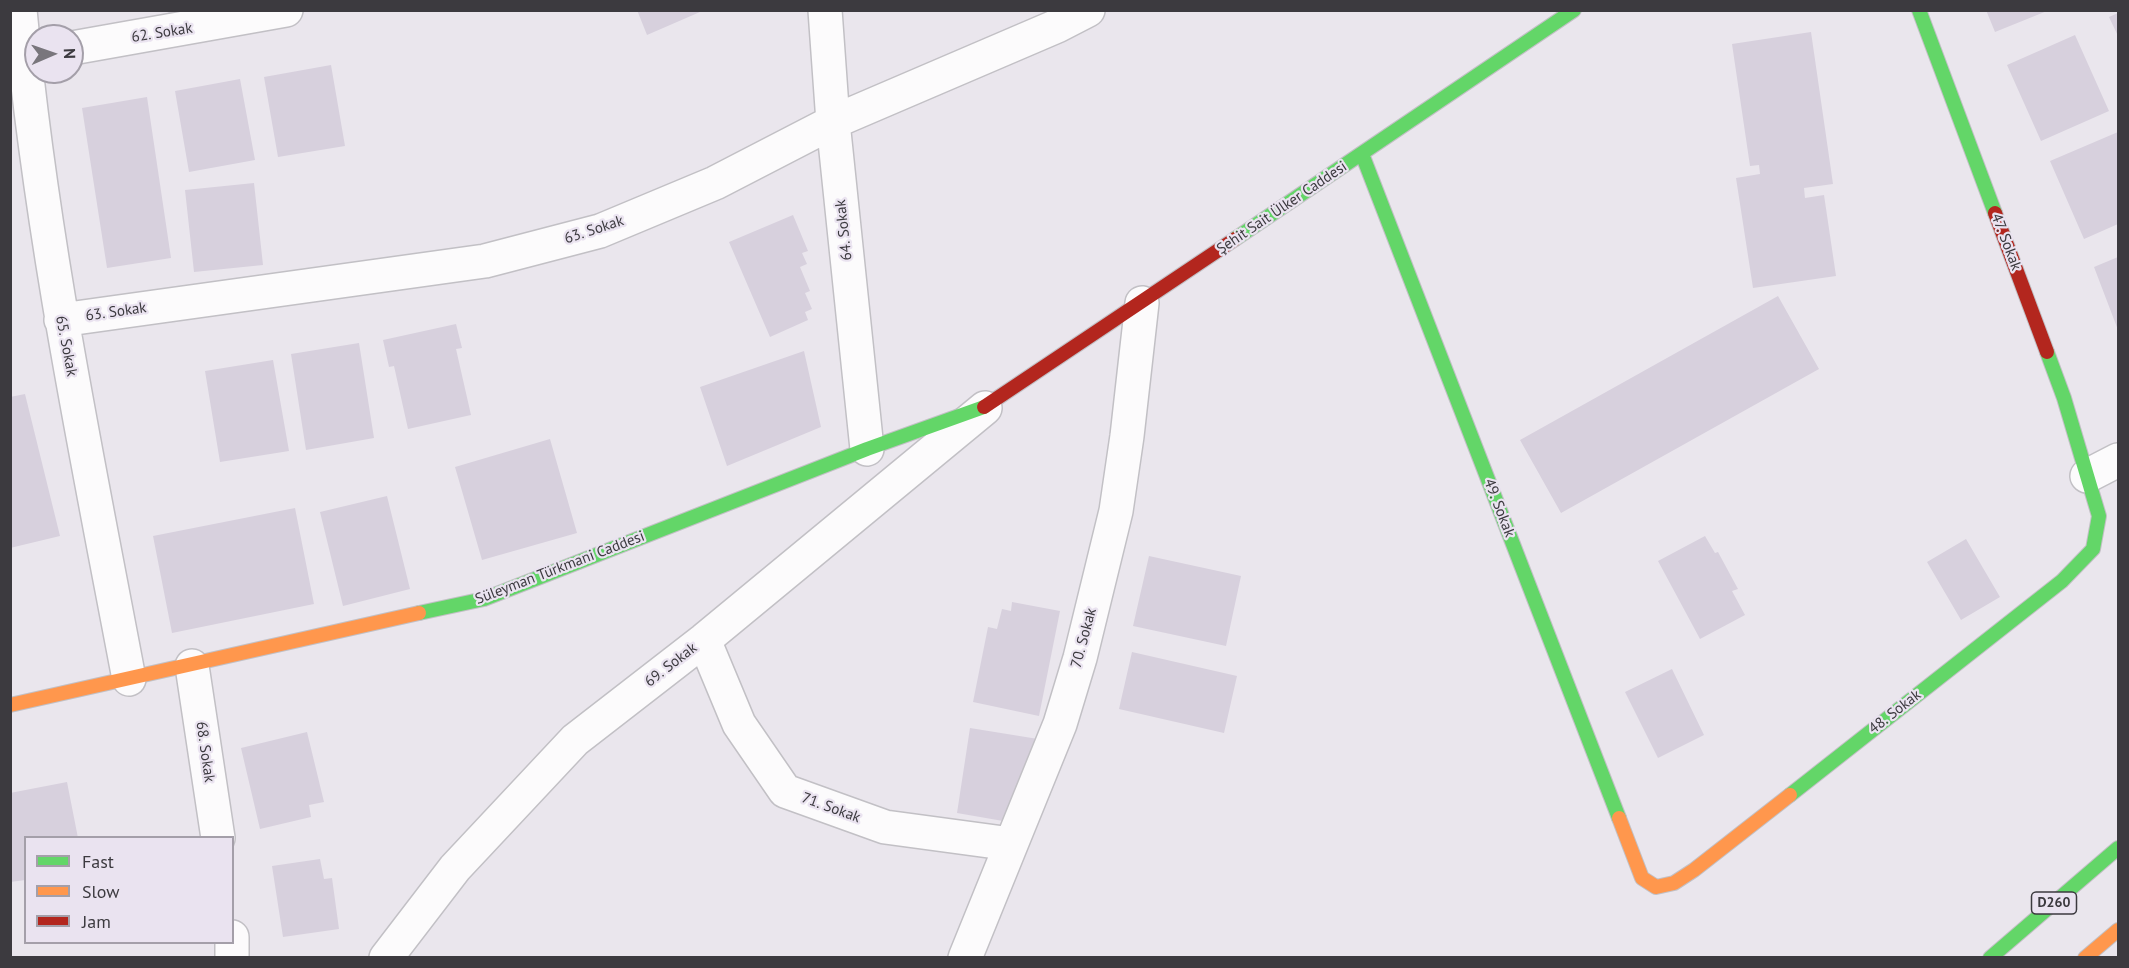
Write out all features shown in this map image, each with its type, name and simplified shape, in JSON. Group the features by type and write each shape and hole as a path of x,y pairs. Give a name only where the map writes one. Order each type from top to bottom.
{"main road":[{"name":"Şehit Sait Ülker Caddesi","path":"989,405 1574,10"},
{"name":"47. Sokak","path":"1918,10 2064,398 2087,476"},
{"name":"49. Sokak","path":"1362,154 1636,862"},
{"name":"Süleyman Türkmani Caddesi","path":"10,705 192,666 483,598 867,449 989,405"},
{"name":"48. Sokak","path":"1636,862 1642,878 1656,887 1674,883 2062,581 2093,549 2098,516 2087,476"},
{"name":"D260","path":"1990,957 2118,848"},
{"path":"2085,957 2118,930"}],"street":[{"name":"65. Sokak","path":"20,10 24,28"},
{"name":"62. Sokak","path":"84,46 286,10"},
{"name":"64. Sokak","path":"825,10 833,122 867,449"},
{"name":"63. Sokak","path":"61,320 485,261 600,231 715,183 833,122 1057,26 1088,10"},
{"name":"65. Sokak","path":"33,84 47,238 129,679"},
{"name":"70. Sokak","path":"964,957 1060,724 1098,587 1116,511 1142,303"},
{"name":"69. Sokak","path":"386,957 455,868 574,740 704,640 989,405"},
{"path":"2087,476 2118,460"},
{"name":"71. Sokak","path":"704,640 739,724 785,791 885,827 1011,844"},
{"name":"68. Sokak","path":"192,666 218,836"}],"building":[{"path":"168,10 191,10 169,16"},
{"path":"637,10 699,10 700,12 647,35"},
{"path":"1986,10 2047,10 2047,11 1995,32"},
{"path":"2118,13 2118,36 2109,17"},
{"path":"1811,32 1833,184 1804,188 1805,198 1824,195 1836,276 1753,288 1736,178 1760,174 1759,165 1750,166 1732,44"},
{"path":"2075,35 2109,111 2041,141 2007,65"},
{"path":"331,65 345,146 278,157 264,77"},
{"path":"240,79 255,160 189,172 175,91"},
{"path":"147,97 171,258 107,268 82,108"},
{"path":"2118,132 2118,224 2084,239 2050,161"},
{"path":"254,183 263,265 194,272 185,190"},
{"path":"793,215 808,251 802,253 807,264 800,267 810,291 805,293 812,309 805,312 808,320 770,337 729,242"},
{"path":"2118,257 2118,330 2094,267"},
{"path":"1778,296 1819,369 1561,513 1520,440"},
{"path":"456,324 462,348 456,349 471,415 408,429 394,366 389,367 383,340"},
{"path":"359,343 374,438 306,450 291,354"},
{"path":"804,351 821,427 727,466 700,387"},
{"path":"273,360 289,451 220,462 205,371"},
{"path":"25,394 60,536 10,548 10,397"},
{"path":"550,439 577,533 482,560 455,467"},
{"path":"387,496 410,589 343,606 320,512"},
{"path":"295,508 314,604 172,633 153,536"},
{"path":"1705,536 1715,553 1718,552 1738,589 1732,591 1745,615 1700,639 1658,561"},
{"path":"1966,539 2000,597 1961,620 1927,562"},
{"path":"1149,556 1241,576 1226,646 1133,626"},
{"path":"1012,602 1060,611 1039,716 973,702 988,627 997,629 1002,609 1011,611"},
{"path":"1132,652 1237,676 1224,733 1119,709"},
{"path":"1672,669 1704,735 1658,758 1625,692"},
{"path":"970,728 1038,739 1028,777 1003,821 957,813"},
{"path":"307,732 324,802 309,805 311,817 260,829 241,748"},
{"path":"67,782 78,836 24,836 24,880 10,882 10,793"},
{"path":"320,859 324,879 332,878 339,929 283,937 272,866"}],"traffic: fast":[{"path":"1235,239 1574,10"},
{"path":"1919,10 1995,213"},
{"path":"1362,154 1619,818"},
{"path":"1790,795 2062,581 2093,549 2099,516 2064,398 2047,352"},
{"path":"419,613 484,599 867,449 984,407"},
{"path":"1990,958 2118,848"}],"traffic: slow":[{"path":"10,705 419,613"},
{"path":"1619,818 1642,878 1656,887 1674,883 1694,870 1790,795"},
{"path":"2085,958 2118,930"}],"traffic: jam":[{"path":"1995,213 2047,352"},
{"path":"984,407 1235,239"}]}
